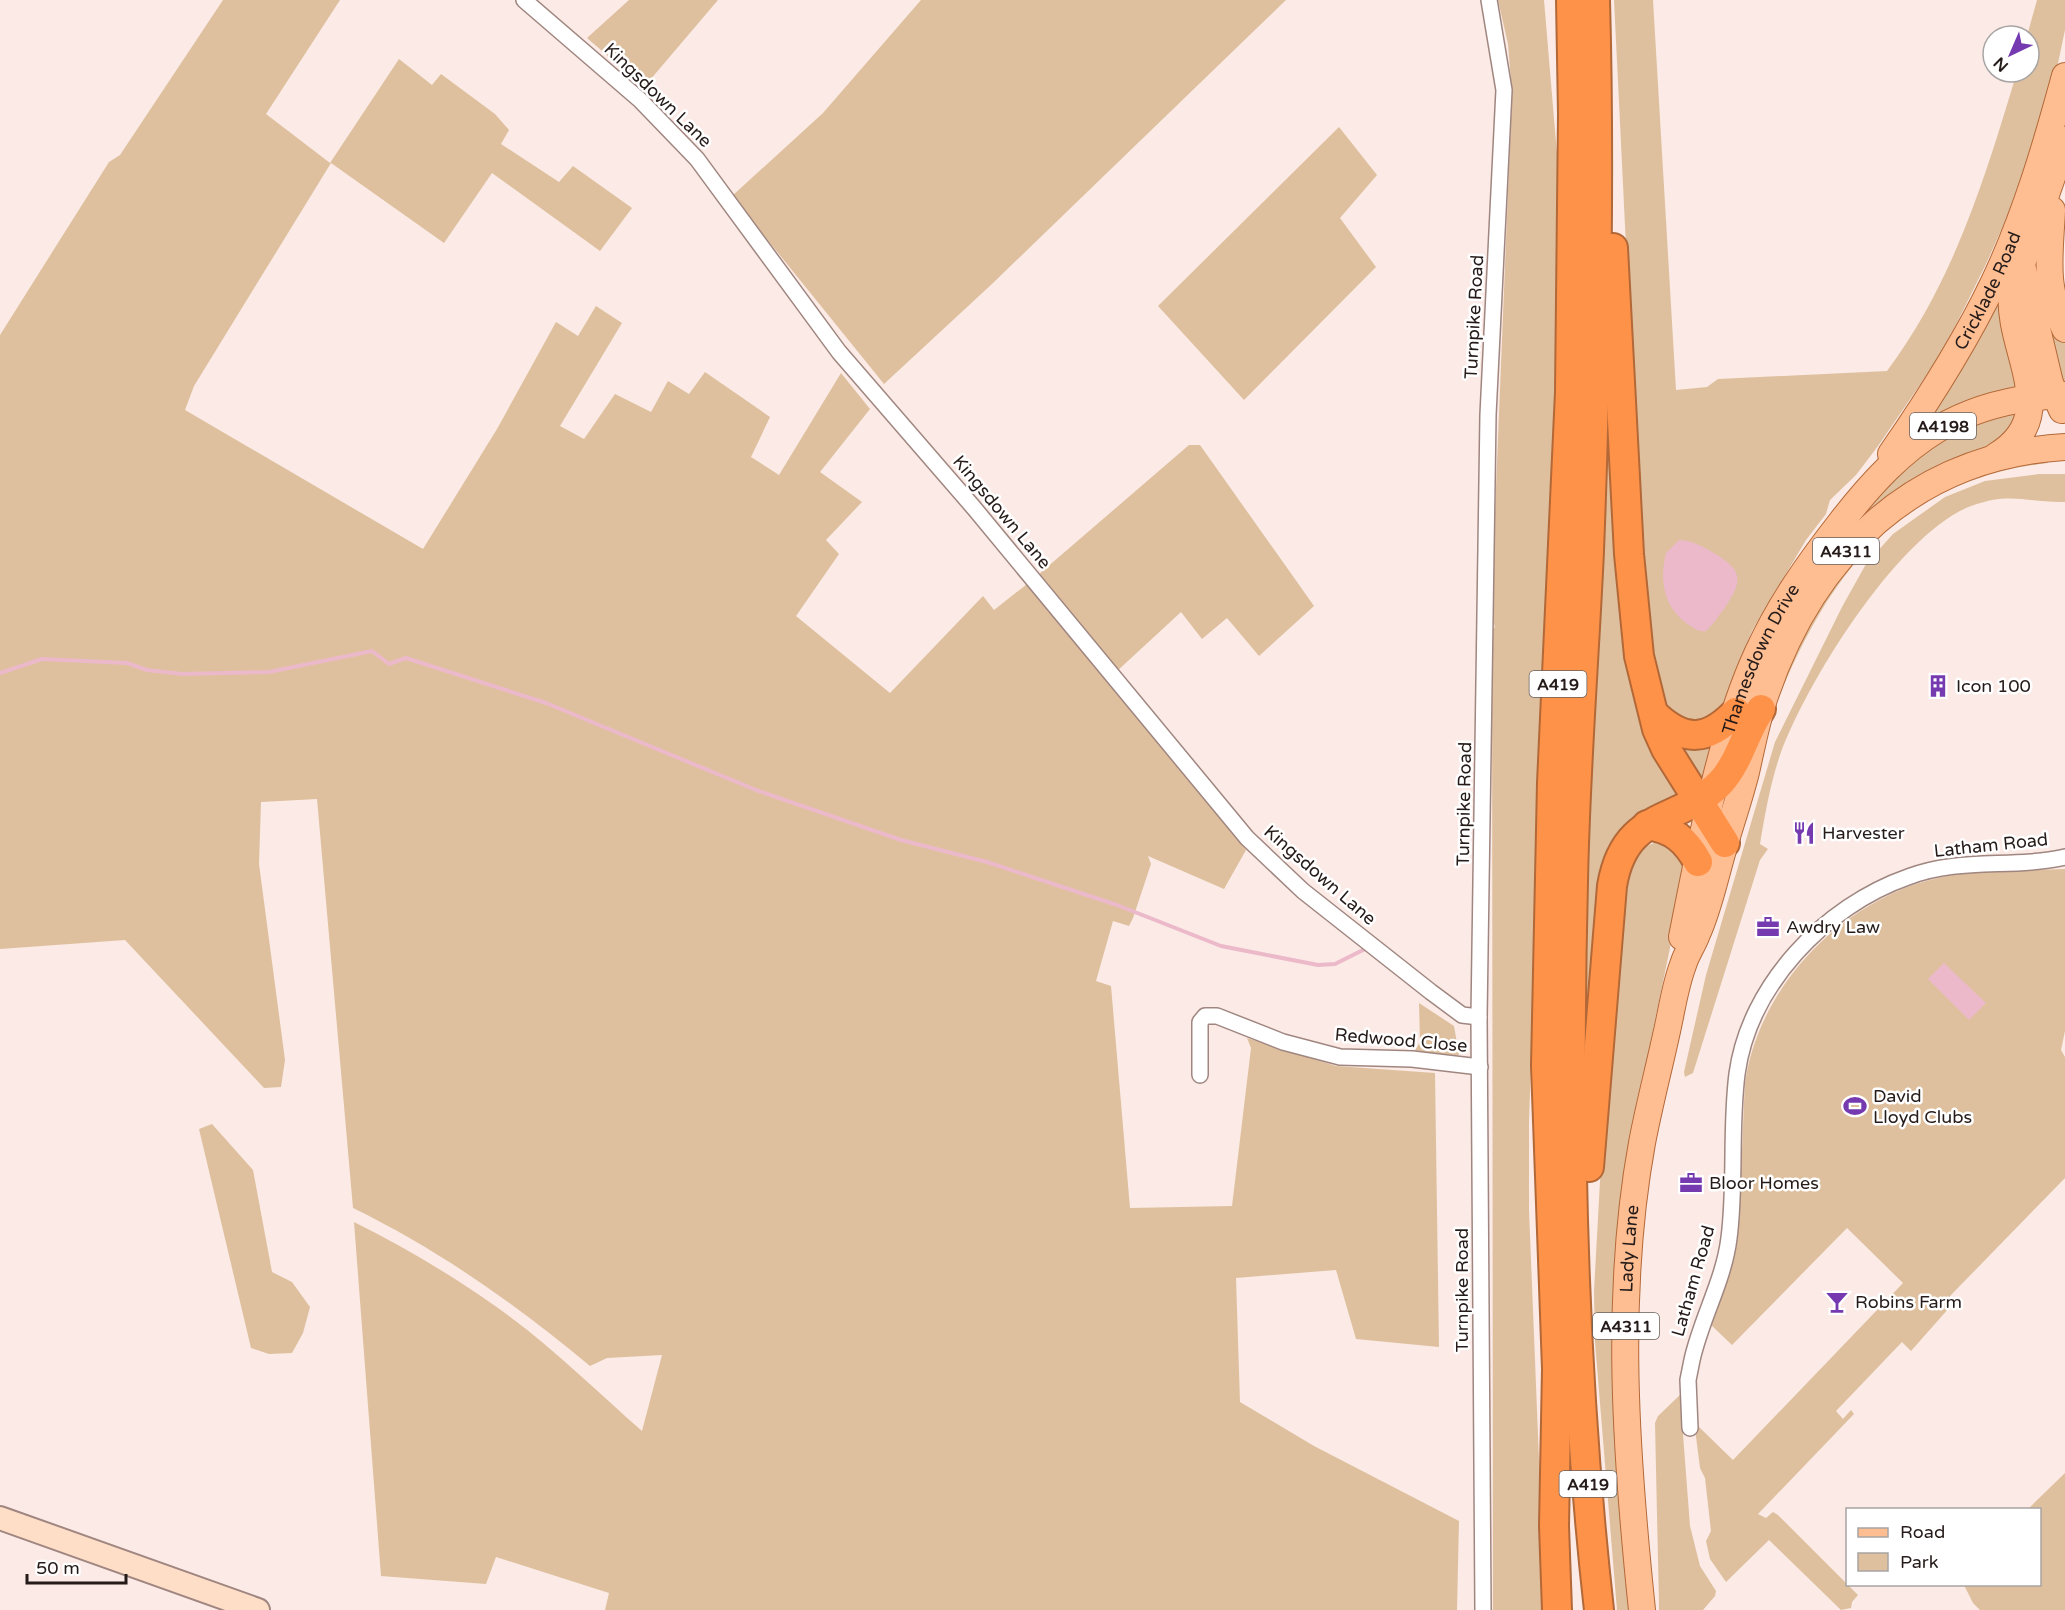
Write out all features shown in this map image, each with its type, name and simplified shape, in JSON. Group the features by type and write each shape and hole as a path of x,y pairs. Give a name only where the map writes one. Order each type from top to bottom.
{"highway":[{"name":"A419","path":"1587,4 1609,170 1633,605 1639,656 1655,715"},
{"name":"A419","path":"1576,1610 1568,1363 1571,969 1575,799 1589,550 1594,372 1587,4"},
{"path":"1647,825 1708,800 1732,767 1750,725 1748,711 1711,733 1694,735 1677,732 1655,715"},
{"path":"1655,715 1657,729 1666,749 1708,800 1725,843"},
{"name":"A419","path":"1557,1610 1554,1526 1612,886 1622,853 1647,825"},
{"path":"1647,825 1674,832 1688,845 1698,862"},
{"name":"A419","path":"1568,1363 1599,1610"}],"main road":[{"name":"Cricklade Road","path":"1870,484 1928,401 1969,331 1994,282 2015,231 2065,76"},
{"name":"A4311","path":"1995,456 2011,446 2024,428 2054,400 2012,303 2014,284 2052,183 2065,140"},
{"path":"2052,183 2048,273 2056,310 2065,328"},
{"path":"2015,231 2021,263"},
{"name":"Thamesdown Drive","path":"1725,843 1758,654 1783,604 1808,565 1870,484 1904,453 1939,428 1983,409 2054,400"},
{"name":"Thamesdown Drive","path":"1748,711 1824,580 1857,539 1910,494 1943,476 1995,456 2065,447"},
{"name":"A4311","path":"1698,862 1708,800"},
{"name":"Lady Lane","path":"1642,1610 1627,1384 1628,1251 1642,1143 1683,964 1698,933 1725,843"},
{"name":"Lady Lane","path":"1683,964 1682,937 1698,862"},
{"path":"0,1518 258,1610"}],"street":[{"name":"Kingsdown Lane","path":"524,0 624,86 685,146 726,195 839,352 974,508 1247,838 1303,891 1431,992 1462,1015 1479,1017"},
{"name":"Turnpike Road","path":"1483,1610 1479,1017 1488,415 1504,90 1489,0"},
{"name":"Latham Road","path":"1690,1428 1688,1380 1692,1360 1729,1241 1733,1197 1733,1117 1737,1071 1747,1037 1772,987 1793,958 1830,921 1850,905 1890,884 1950,866 2043,861 2065,856"},
{"name":"Redwood Close","path":"1200,1075 1200,1022 1205,1016 1218,1016 1283,1042 1340,1057 1412,1059 1480,1067"}],"green space":[{"path":"223,0 340,0 266,114 330,163 399,59 432,85 441,74 495,114 509,130 501,144 559,182 573,166 632,208 600,251 492,173 444,243 331,163 194,386 185,410 423,549 497,429 556,322 578,336 596,306 622,323 560,426 584,439 615,394 651,412 668,381 689,394 705,372 770,417 751,457 779,475 841,373 870,409 820,472 862,502 826,540 839,554 796,616 890,693 983,596 994,610 1027,584 1246,850 1224,889 1148,856 1151,864 1129,926 1113,921 1096,981 1111,986 1130,1208 1232,1206 1251,1048 1247,1038 1336,1066 1435,1073 1439,1347 1356,1339 1336,1270 1236,1278 1240,1402 1314,1446 1459,1521 1457,1610 605,1610 609,1593 496,1557 486,1584 381,1576 354,1222 440,1269 509,1316 548,1347 642,1431 662,1355 607,1358 590,1366 534,1321 476,1280 417,1242 353,1208 317,799 261,802 259,864 285,1060 281,1087 264,1088 125,940 0,949 0,335 109,162 120,155"},
{"path":"629,0 718,0 644,87 587,38"},
{"path":"921,0 1286,0 993,283 884,384 732,196 823,113"},
{"path":"1498,0 1544,0 1558,166 1558,347 1547,586 1529,1122 1529,1210 1545,1610 1493,1610 1492,626 1495,628 1491,611 1512,93 1508,44"},
{"path":"1614,0 1653,0 1676,390 1707,387 1718,379 1887,371 1911,337 1949,265 1993,151 2013,84 2041,84 2041,24 2030,24 2037,0 2065,0 2065,30 2057,68 2034,142 2007,217 1943,351 1878,446 1856,475 1830,500 1826,514 1806,540 1752,631 1736,669 1740,673 1727,700 1720,710 1702,721 1691,721 1673,713 1657,693 1639,539 1640,462 1634,410"},
{"path":"1339,127 1377,175 1340,218 1376,267 1244,400 1158,306"},
{"path":"2040,241 2065,344 2065,382 2061,379 2031,263"},
{"path":"2010,268 2024,389 1927,424"},
{"path":"1602,347 1625,605 1691,795 1637,816 1589,1080 1580,1025"},
{"path":"2017,411 2011,429 2004,436 1910,481 1883,500 1850,530 1860,513 1922,452 1969,426"},
{"path":"1189,445 1200,445 1314,606 1259,656 1227,618 1202,639 1181,612 1116,672 1038,575"},
{"path":"2048,459 2048,463 1996,473 1951,489 1911,512 1876,540 1847,574 1820,612 1777,702 1775,698 1807,628 1844,570 1909,508 1965,477"},
{"path":"2039,474 2065,474 2065,502 1997,499 1971,506 1943,522 1914,547 1885,578 1833,652 1811,690 1780,755 1760,844 1768,849 1760,860 1693,1073 1685,1077 1684,1072 1706,975 1775,742 1866,564 1893,534 1945,497 1985,481"},
{"path":"1672,744 1711,744 1706,786"},
{"path":"1654,843 1667,845 1685,859 1677,914 1635,1117 1632,1610 1617,1610 1595,1342 1594,1291 1601,1163 1623,876 1640,849"},
{"name":"David Lloyd Clubs","path":"2065,869 2065,1031 2061,1050 2065,1057 2065,1178 1951,1295 1948,1300 1949,1308 1911,1351 1902,1342 1836,1411 1843,1419 1851,1410 1854,1414 1758,1514 1766,1518 1773,1512 1778,1515 1846,1583 1846,1586 1858,1595 1852,1602 1851,1608 1841,1610 1769,1540 1726,1582 1710,1559 1706,1541 1711,1531 1705,1478 1700,1468 1695,1429 1698,1426 1733,1460 1903,1283 1847,1228 1732,1345 1710,1324 1730,1266 1735,1236 1741,1176 1745,1084 1753,1048 1768,1013 1787,980 1812,951 1840,925 1872,904 1906,888 1942,877 1988,871"},
{"path":"1419,1003 1454,1026 1459,1055 1413,1054 1420,1042"},
{"path":"212,1124 253,1170 272,1272 292,1282 310,1307 303,1333 292,1353 269,1354 251,1348 199,1129"},
{"path":"1680,1395 1690,1526 1700,1566 1716,1591 1715,1596 1703,1610 1659,1610 1655,1423 1658,1416"},
{"path":"2065,1473 2065,1610 1980,1610 1973,1603 1964,1586 2041,1586 2041,1508 2029,1508"}],"shaded area":[{"path":"1679,540 1702,546 1724,559 1731,565 1737,577 1735,591 1706,631 1695,629 1681,618 1674,611 1666,594 1663,574 1666,553"},
{"path":"1944,963 1986,1003 1969,1020 1928,979"}],"waterway":[{"path":"0,673 42,659 127,663 147,670 182,674 269,672 372,651 389,664 406,658 546,703 756,790 901,840 987,862 1117,905 1221,946 1318,965 1335,964 1365,949"}],"place":[{"name":"Icon 100","path":"1938,686"},
{"name":"Harvester","path":"1804,833"},
{"name":"Awdry Law","path":"1768,927"},
{"name":"David Lloyd Clubs","path":"1855,1106"},
{"name":"Bloor Homes","path":"1691,1183"},
{"name":"Robins Farm","path":"1837,1302"}]}
